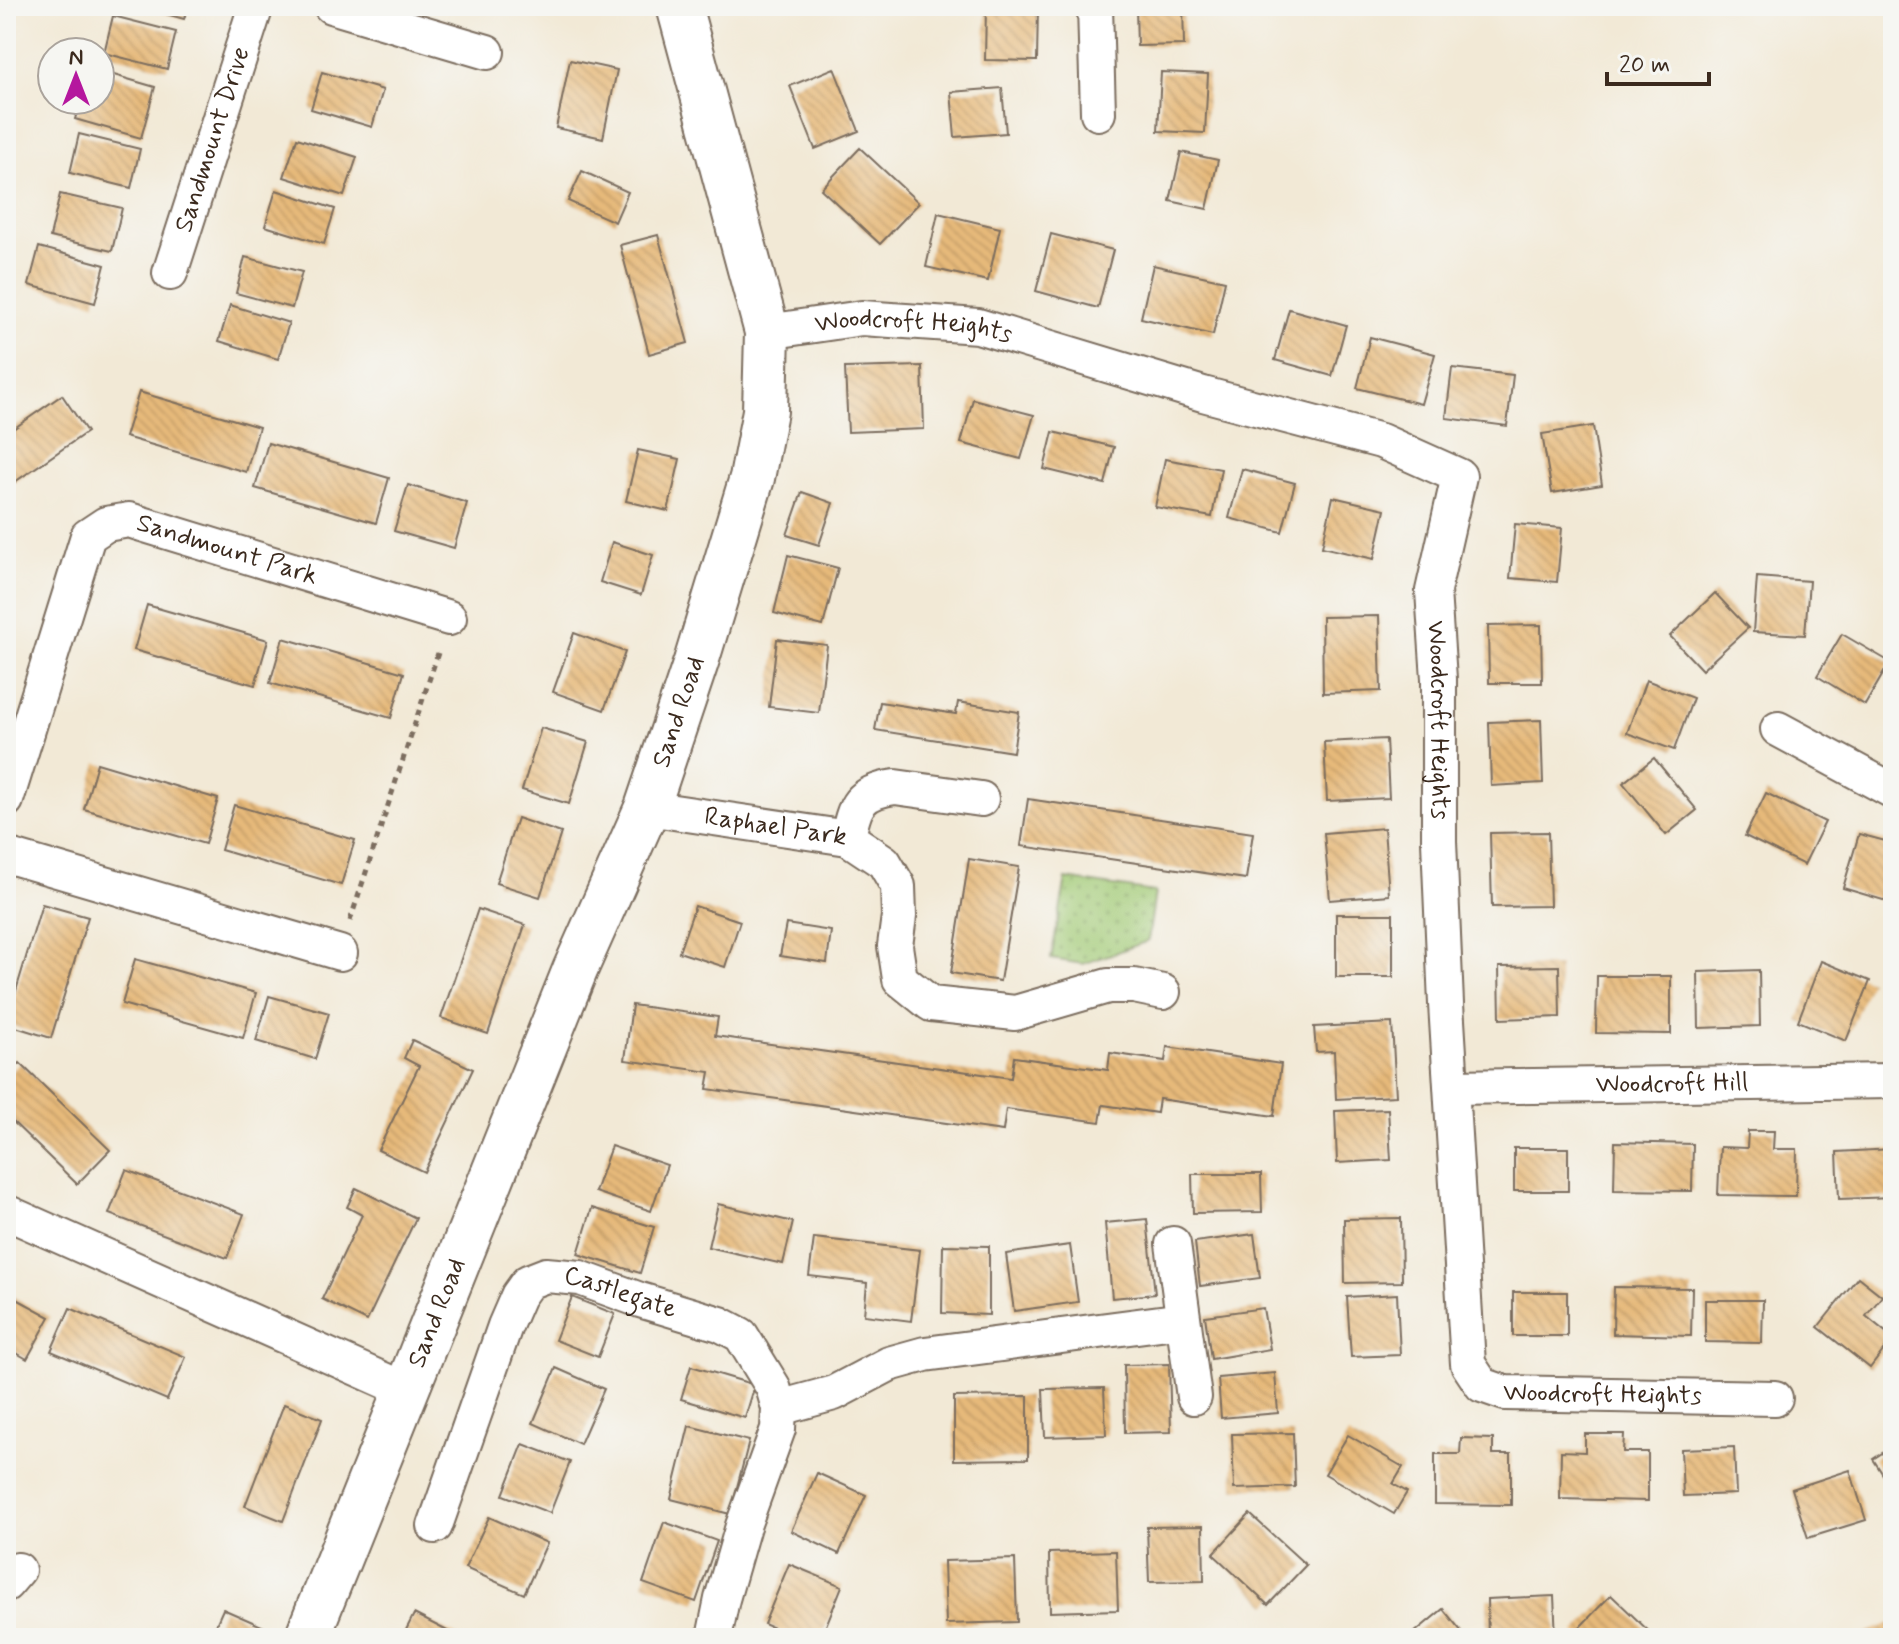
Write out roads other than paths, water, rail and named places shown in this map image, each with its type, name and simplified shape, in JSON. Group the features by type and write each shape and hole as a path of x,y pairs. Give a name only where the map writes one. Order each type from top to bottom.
{"street":[{"name":"Sandmount Drive","path":"170,273 256,6"},
{"path":"331,6 487,52"},
{"name":"Sand Road","path":"307,1638 575,970 647,808 696,662 752,478 765,411 767,332 679,6"},
{"path":"1095,6 1098,113"},
{"name":"Woodcroft Heights","path":"767,332 862,318 978,326 1203,394 1381,441 1459,476 1433,591 1439,679 1439,841 1468,1364 1482,1385 1505,1393 1775,1398"},
{"name":"Sandmount Park","path":"6,800 88,536 106,524 129,520 449,618"},
{"path":"1778,729 1893,791"},
{"path":"848,838 853,811 859,802 882,789 895,787 981,799"},
{"name":"Raphael Park","path":"647,808 848,838 884,862 898,886 899,916 895,946 900,979 931,1004 1015,1013 1108,986 1134,986 1163,992"},
{"path":"6,855 340,953"},
{"name":"Woodcroft Hill","path":"1452,1087 1893,1081"},
{"name":"Sand Road","path":"6,1212 406,1390"},
{"path":"1173,1244 1194,1397"},
{"name":"Castlegate","path":"435,1526 518,1296 528,1282 546,1275 580,1278 720,1324 741,1335 773,1387 779,1408"},
{"path":"714,1638 743,1526 775,1444 779,1408 834,1393 889,1364 925,1354 1183,1320"}]}
